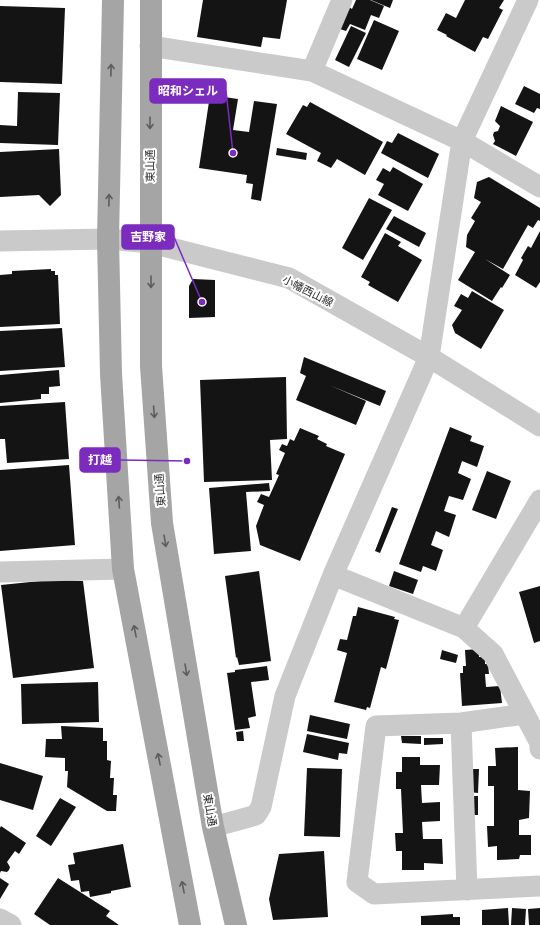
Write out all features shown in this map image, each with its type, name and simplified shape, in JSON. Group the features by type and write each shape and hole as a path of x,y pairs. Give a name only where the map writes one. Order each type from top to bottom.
{"main road":[{"path":"113,0 108,239 111,374 123,569 190,925"},
{"name":"東山通","path":"151,0 151,366 162,523 213,827 236,925"}],"street":[{"path":"312,71 342,0"},
{"path":"213,827 256,815 261,807 285,696 333,574 429,357 462,142 528,0"},
{"path":"150,46 312,71 462,142 540,187"},
{"name":"小幡西山線","path":"0,241 108,239 151,243 289,278 429,357 540,426"},
{"path":"464,628 540,500"},
{"path":"0,572 123,569"},
{"path":"333,574 464,628 493,654 540,743 540,749"},
{"path":"524,714 461,723 376,726 357,882 374,894 540,886"},
{"path":"461,723 466,890"},
{"path":"0,919 10,925"}],"building":[{"path":"203,0 287,0 280,39 263,37 261,47 197,37"},
{"path":"356,0 370,0 384,6 379,18 371,15 365,30 350,24 346,31 340,29 349,7 352,9"},
{"path":"371,0 393,0 390,8"},
{"path":"465,0 504,0 499,8 503,10 488,39 483,37 475,52 437,30 446,13 456,18"},
{"path":"0,6 65,8 62,84 0,82"},
{"path":"374,20 399,31 382,70 357,59"},
{"path":"351,26 366,33 349,67 335,60"},
{"path":"524,86 540,94 540,109 537,108 534,113 515,104"},
{"path":"18,92 60,93 58,145 0,143 0,125 17,126"},
{"path":"210,95 238,99 233,130 249,132 254,101 277,104 261,201 251,199 253,184 246,183 247,175 199,168"},
{"path":"310,102 383,142 365,175 337,159 331,168 317,161 321,153 286,134 303,105 307,107"},
{"path":"501,106 533,122 516,156 493,144 495,141 493,135 494,132 498,131 500,126 495,121"},
{"path":"398,133 439,154 428,178 381,153 387,141 392,143"},
{"path":"277,148 307,153 306,160 276,155"},
{"path":"59,149 61,195 50,206 39,195 0,197 0,152"},
{"path":"393,167 423,184 408,211 378,195 384,184 376,180 383,168 390,172"},
{"path":"489,177 540,208 540,221 538,220 533,228 528,225 503,269 485,259 510,275 492,301 458,280 475,252 466,247 467,235 475,221 471,218 481,202 474,198 477,182"},
{"path":"369,198 392,210 363,260 342,248"},
{"path":"394,216 426,233 419,247 386,229"},
{"path":"540,231 540,282 536,288 515,275 523,260 521,258 528,246 531,248"},
{"path":"385,233 401,242 398,246 422,260 398,302 368,285 370,282 361,277"},
{"path":"51,269 51,271 55,271 55,275 58,275 60,324 0,327 0,275 12,274 12,271"},
{"path":"193,279 215,280 215,317 189,318 189,286"},
{"path":"472,291 504,310 481,349 455,333 452,325 462,310 454,306 461,294 468,298"},
{"path":"62,328 65,367 0,371 0,331"},
{"path":"304,357 386,391 380,406 329,385 366,401 356,425 296,400 306,376 300,373"},
{"path":"59,370 60,386 49,387 49,394 41,394 41,399 0,403 0,375"},
{"path":"286,377 287,439 270,440 272,480 204,482 200,380"},
{"path":"65,402 69,459 7,463 5,439 0,439 0,406"},
{"path":"450,427 472,436 470,441 484,446 477,467 462,461 458,473 471,479 463,500 449,496 444,511 456,515 449,537 436,531 431,545 443,550 436,571 423,566 421,572 399,564"},
{"path":"300,428 319,436 317,439 327,444 326,446 345,454 300,561 260,545 256,526 264,505 257,502 261,494 269,497 279,475 276,474 285,453 279,450 282,444 287,446 290,439 294,441"},
{"path":"69,465 75,545 0,551 0,470"},
{"path":"487,471 511,481 496,519 472,510"},
{"path":"269,483 270,491 246,492 251,551 214,554 209,488"},
{"path":"392,507 398,509 380,553 375,551"},
{"path":"259,571 271,661 239,665 237,657 236,658 225,576"},
{"path":"394,571 418,580 413,594 389,586"},
{"path":"50,580 83,581 94,668 13,678 1,585"},
{"path":"540,586 540,641 534,643 519,592"},
{"path":"358,607 395,617 394,619 399,620 386,669 381,667 370,708 367,707 366,710 334,702 347,653 337,650 340,639 347,640 353,616 356,616"},
{"path":"479,649 479,657 485,657 485,664 488,664 489,674 485,674 486,687 500,686 502,703 462,706 460,673 463,673 463,666 466,666 465,650"},
{"path":"442,650 458,655 456,663 440,659"},
{"path":"267,666 269,680 251,682 256,716 248,718 250,728 235,730 227,673 235,672 235,670"},
{"path":"98,682 99,722 22,724 21,684"},
{"path":"310,715 350,724 347,739 307,731"},
{"path":"61,726 103,728 103,741 107,741 107,760 111,761 110,778 114,778 113,795 117,795 116,811 107,811 67,787 68,771 65,771 65,758 45,757 46,739 62,739"},
{"path":"243,731 244,741 237,741 236,732"},
{"path":"307,734 349,743 347,754 339,753 338,760 303,752"},
{"path":"401,736 421,736 421,744 402,743"},
{"path":"424,738 443,738 443,744 424,745"},
{"path":"518,747 518,790 530,791 529,818 519,820 519,835 531,835 531,855 520,855 519,859 497,860 497,846 488,847 487,826 494,826 494,786 488,786 488,766 496,766 495,748"},
{"path":"402,757 420,757 420,765 440,765 439,785 421,785 422,803 440,802 440,821 422,822 423,839 442,839 443,864 424,863 424,870 402,870 402,851 396,851 395,833 403,833 401,789 396,789 396,772 402,772"},
{"path":"0,763 43,776 33,810 0,800"},
{"path":"307,768 342,769 340,837 304,836"},
{"path":"470,769 479,769 478,793 469,792"},
{"path":"469,796 478,796 478,815 468,815"},
{"path":"60,798 76,807 51,846 36,836"},
{"path":"1,826 26,843 19,854 15,851 7,862 10,867 9,870 7,872 1,871 0,873 0,828"},
{"path":"123,844 131,887 90,897 89,891 81,892 79,880 71,881 68,865 75,864 73,853"},
{"path":"324,851 328,917 273,920 269,899 279,854"},
{"path":"0,878 9,884 0,899"},
{"path":"58,878 110,911 106,916 119,925 50,925 34,914"},
{"path":"508,908 509,925 482,925 482,910"},
{"path":"512,908 526,909 525,925 511,925"},
{"path":"540,908 540,925 529,925 528,909"},
{"path":"453,914 453,917 460,917 460,925 421,925 421,916"}],"place":[{"name":"昭和シェル","path":"233,153"},
{"name":"吉野家","path":"202,302"},
{"name":"打越","path":"187,461"}]}
